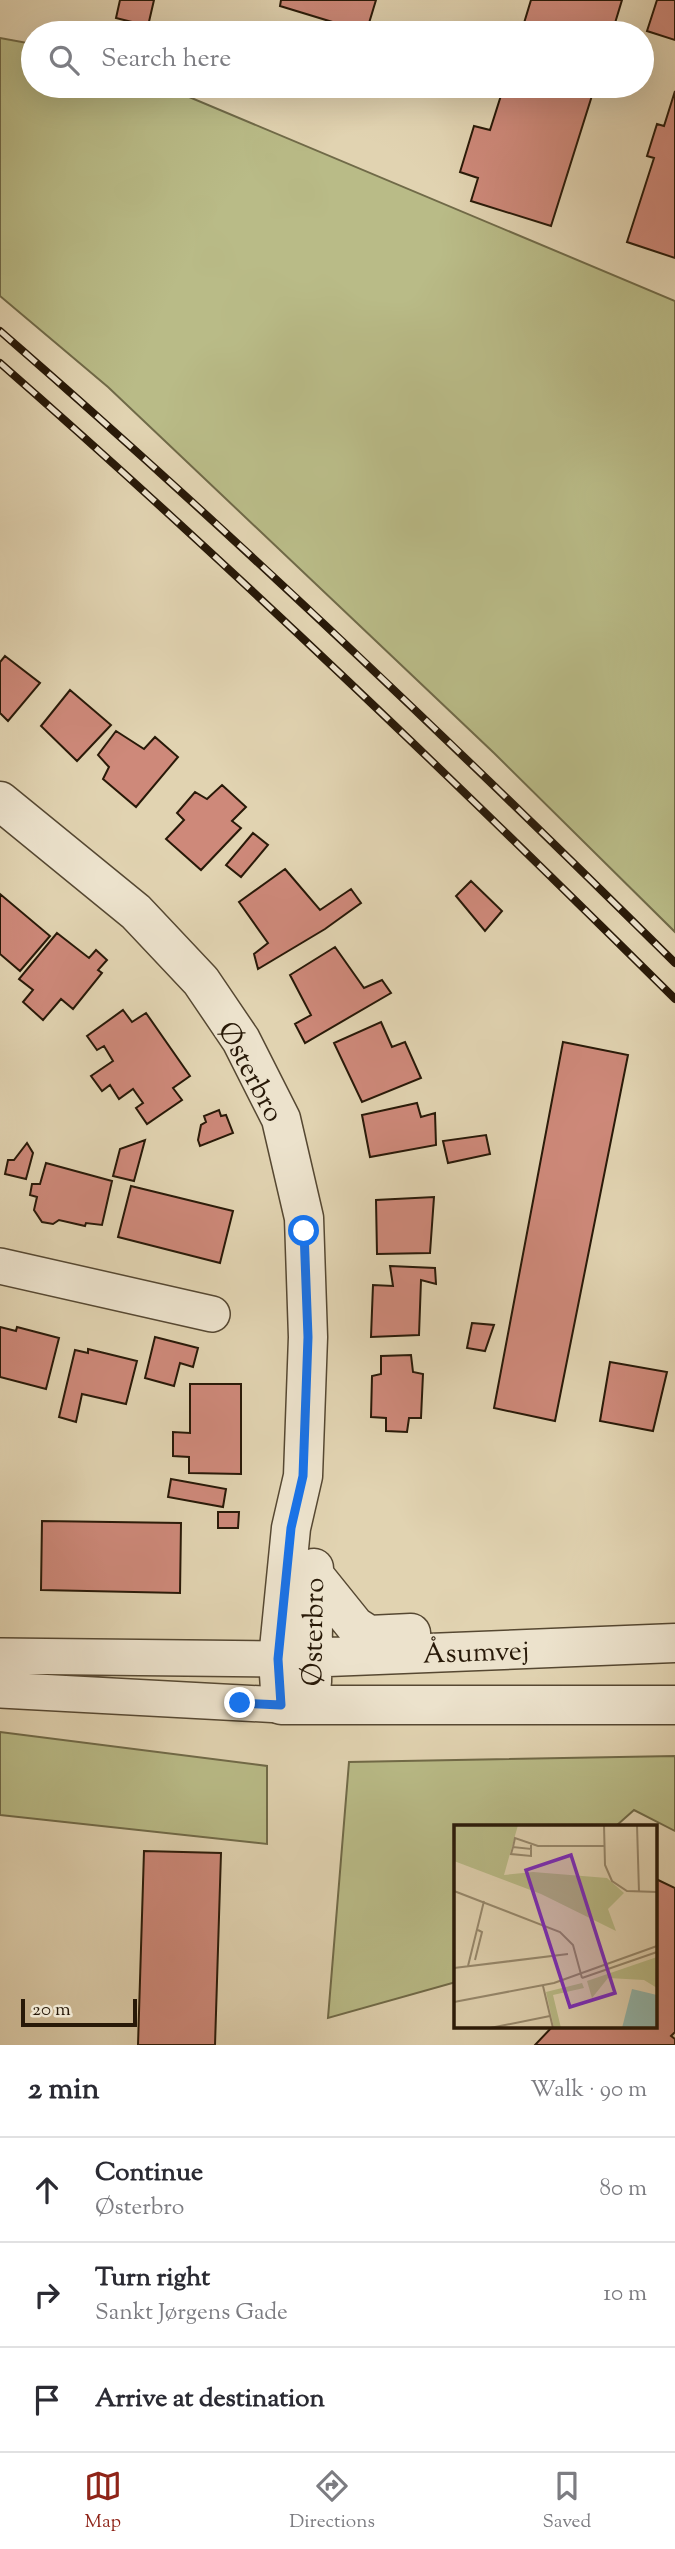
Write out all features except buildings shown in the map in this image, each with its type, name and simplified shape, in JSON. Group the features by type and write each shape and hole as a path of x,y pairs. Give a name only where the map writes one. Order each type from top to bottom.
{"street":[{"name":"Østerbro","path":"0,802 136,912 201,981 241,1040 281,1119 304,1218 308,1337 303,1476 291,1528 296,1705"},
{"path":"0,1266 212,1314"},
{"name":"Østerbro","path":"296,1658 314,1575 315,1531 303,1476"},
{"path":"314,1575 355,1626 369,1635 675,1626"},
{"name":"Åsumvej","path":"296,1658 675,1643"},
{"path":"0,1656 296,1658"},
{"path":"0,1690 296,1705"},
{"name":"Åsumvej","path":"296,1705 675,1705"}],"green space":[{"path":"0,38 21,42 21,98 192,98 675,301 675,932 494,753 108,387 0,296"},
{"path":"0,1732 267,1766 267,1844 0,1815"},
{"path":"675,1756 675,1831 634,1810 617,1825 454,1825 454,1983 328,2018 349,1762"}],"railway":[{"path":"0,331 173,484 343,641 675,963"},
{"path":"0,363 173,518 342,676 675,999"}],"route":[{"path":"240,1703 281,1705 278,1659 291,1528 303,1476 308,1337 304,1231"}]}
